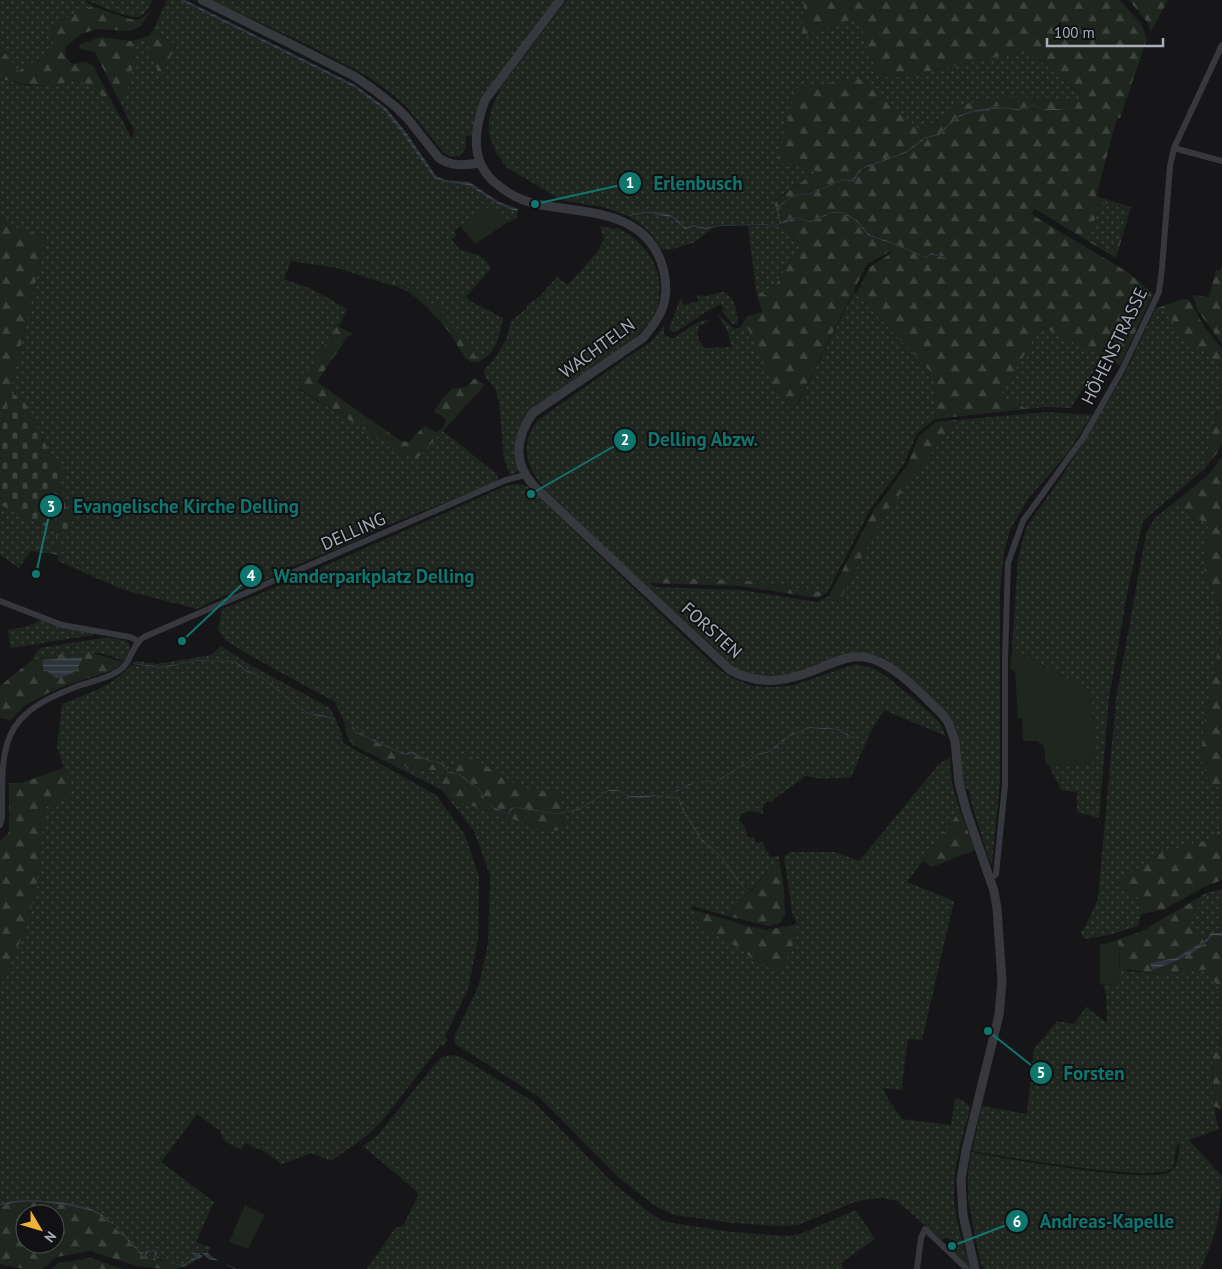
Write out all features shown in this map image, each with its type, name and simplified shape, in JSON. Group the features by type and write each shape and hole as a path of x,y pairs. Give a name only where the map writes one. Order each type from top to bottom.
{"street":[{"path":"202,0 354,76 396,107 439,158 447,164 458,166 480,163 477,154 476,136 485,100 560,0"},
{"name":"HÖHENSTRASSE","path":"990,880 996,874 1005,785 1008,563 1023,521 1083,438 1122,370 1159,292 1174,148 1222,45"},
{"path":"1174,148 1222,161"},
{"name":"WACHTELN","path":"480,163 494,183 510,194 535,204 602,213 636,228 650,242 658,256 666,281 666,295 663,308 654,325 643,338 533,413 525,425 518,448 519,459 525,475"},
{"name":"DELLING","path":"138,641 152,633 506,480 525,475"},
{"name":"FORSTEN","path":"525,475 537,489 730,670 750,679 779,681 810,673 836,661 858,656 877,661 892,669 916,689 948,722 956,742 959,783 966,810 990,880 997,908 1002,982 999,1015 966,1150 961,1180 963,1215 975,1269"},
{"path":"0,601 62,625 130,637 138,641 128,664 123,668 108,677 72,688 36,704 13,725 8,735 2,768 2,818 0,825"},
{"path":"917,1269 921,1238 925,1229 967,1269"}],"green space":[{"path":"0,0 86,0 86,2 93,6 51,25 54,51 18,71 0,46"},
{"path":"88,0 153,0 145,13 137,17 111,10"},
{"path":"167,0 180,0 354,87 384,110 434,178 444,182 468,185 498,204 517,212 517,218 507,223 498,210 460,226 454,231 457,235 452,240 460,249 480,256 491,268 466,297 470,301 503,318 499,337 493,349 485,359 479,362 461,333 393,279 391,285 337,268 291,261 284,279 312,289 347,309 298,389 415,460 443,431 498,475 497,482 378,529 353,542 197,609 124,590 58,561 63,529 71,531 71,522 56,465 24,401 10,392 46,237 9,226 0,219 0,79 25,85 51,86 79,79 114,105 132,139 134,130 120,103 133,65 135,40 145,37 160,77 176,45 153,30"},
{"path":"212,0 557,0 496,81 473,136 466,136 466,148 460,156 451,157 443,152 406,106 369,77 312,47"},
{"path":"567,0 804,0 802,36 856,18 880,79 908,76 1028,50 1083,97 1081,100 961,105 921,131 861,79 817,171 774,200 780,224 774,226 766,224 721,225 706,228 693,225 685,227 674,217 667,214 643,212 628,216 603,207 561,200 506,167 496,153 489,134 489,120 492,107 501,87"},
{"path":"804,0 1120,0 1142,25 1147,39 1120,118 1117,118 1096,196 1131,207 1116,258 1035,209 1031,214 1129,273 1153,294 1120,365 1041,326 1000,396 1027,409 935,419 934,375 856,294 870,267 890,254 891,251 867,264 797,404 789,408 779,395 746,324 748,316 762,312 756,290 769,297 788,264 804,247 781,225 788,220 796,218 810,222 832,213 843,213 856,221 870,236 925,258 932,255 951,259 932,253 925,257 897,244 870,235 857,220 843,212 832,212 810,221 796,217 787,219 781,223 778,208 793,196 811,194 843,180 853,182 862,169 906,153 926,138 940,135 955,120 970,113 987,111 994,107 1018,110 1033,106 1044,110 1055,110 1066,109 1077,106 1061,109 1042,109 1033,105 1018,109 993,106 987,109 964,113 946,126 939,134 925,137 905,152 861,168 852,180 843,179 811,193 793,195 776,208 774,201 817,171 777,162 796,88 861,79 921,131 961,105 1006,96 1081,100 1083,97 1028,50 908,76 880,79 856,18 802,36","holes":["1102,202 1127,210 1119,243 1114,253 1087,239"]},
{"path":"1129,0 1168,0 1151,32 1147,22"},
{"path":"93,6 133,20 143,18 151,11 140,27 130,31 97,29 81,34 66,46 65,56 72,64 86,62 93,66 114,105 79,79 51,86 25,84 0,79 0,46 18,71 54,51 51,25"},
{"path":"153,30 176,45 160,78 145,37 150,35"},
{"path":"100,37 135,40 130,80 120,103 95,52 81,49 79,45"},
{"path":"1102,202 1127,210 1119,243 1114,253 1087,239"},
{"path":"489,207 498,210 507,223 475,244 460,226"},
{"path":"646,213 671,217 685,229 713,228 693,243 669,250 661,249 648,230 629,217 635,214"},
{"path":"0,219 9,226 46,237 0,434"},
{"path":"766,225 774,227 781,225 804,247 788,264 769,298 756,290 748,226"},
{"path":"600,226 617,228 627,233 645,249 656,269 659,280 660,292 657,309 636,337 531,411 518,470 510,475 504,459 499,402 495,388 485,377 484,370 495,358 506,340 511,321 527,308 527,305 538,298 557,277 568,285 597,252 604,240"},
{"path":"1222,267 1222,344 1199,312 1192,295 1209,297 1216,269 1219,271"},
{"path":"394,279 437,306 461,333 479,362 471,362 465,358 450,333 424,304 407,291 391,285"},
{"path":"722,292 726,293 734,303 738,317 737,324 733,324 722,311 724,309 721,304 676,332 670,331 669,327 681,298 683,305 699,301 696,295 706,296"},
{"path":"854,292 934,375 935,419 917,433 904,464 871,508 827,593 742,580 646,579 655,587 741,590 817,602 830,594 839,602 883,516 957,420 1047,412 1092,415 1067,454 1028,499 1010,530 1004,552 1000,591 1000,782 992,863 990,863 969,791 963,785 944,710 868,655 789,677 760,678 732,668 542,491 545,488 538,481 529,464 527,446 532,428 538,420 648,344 664,325 664,334 674,338 696,323 705,320 710,321 699,326 699,338 703,346 705,348 734,347 730,344 728,332 717,315 734,329 740,328 748,316 747,327 779,395 797,405"},
{"path":"1187,299 1190,301 1203,325 1222,349 1222,366 1181,334 1164,308 1155,309"},
{"path":"1164,308 1181,334 1222,366 1222,394 1203,470 1143,521 1128,589 1109,698 1099,818 1077,812 1077,792 1061,790 1049,766 1095,762 1091,691 1012,649 1018,558 1027,526 1063,475 1124,375 1155,309"},
{"path":"347,310 339,327 354,334 347,337 317,382 401,441 409,442 424,426 436,432 443,428 446,421 441,415 434,412 442,399 452,389 466,387 475,378 485,385 415,461 298,388"},
{"path":"1040,326 1103,356 1071,408 1047,407 1027,409 999,397"},
{"path":"10,392 24,401 56,465 65,469 60,480 66,508 70,509 71,531 63,529 59,555 53,554 57,532 0,505 0,434"},
{"path":"1222,394 1222,443 1217,453 1203,470"},
{"path":"957,420 883,516 839,602 830,594 874,510 907,466 919,436 936,422"},
{"path":"1222,457 1222,789 1209,781 1201,757 1204,726 1217,656 1221,606 1204,574 1208,525 1174,503 1208,475"},
{"path":"518,484 527,486 716,667 730,677 752,686 791,686 856,664 874,669 886,676 940,723 946,736 884,710 871,731 851,777 822,779 806,776 772,802 765,803 763,814 751,811 742,813 739,820 745,827 748,838 754,837 756,843 762,842 770,857 779,856 751,890 739,881 724,859 702,839 685,812 679,798 667,797 696,783 715,783 757,755 770,752 790,736 810,728 838,730 852,737 839,729 810,727 789,735 769,751 757,754 715,782 701,781 695,782 664,797 655,795 630,796 617,790 609,790 579,809 562,812 557,790 534,791 516,785 465,755 453,773 449,772 442,763 429,760 411,751 405,754 355,731 353,726 344,722 335,702 226,641 218,630 222,609 286,583 508,485"},
{"path":"1174,503 1208,525 1204,574 1221,606 1217,656 1204,726 1201,757 1209,781 1222,789 1222,827 1211,839 1159,854 1124,878 1120,887 1138,897 1141,914 1138,926 1109,935 1084,939 1081,933 1098,899 1116,699 1146,533 1155,518"},
{"path":"0,505 57,532 53,554 31,551 19,568 0,555"},
{"path":"640,578 742,580 827,593 817,598 741,586 645,583"},
{"path":"41,620 62,627 94,633 94,635 10,648 8,630 29,626"},
{"path":"103,638 121,639 129,644 129,654 124,661 101,653 32,658 40,648"},
{"path":"221,646 247,663 330,708 335,718 306,712 261,676 246,670 235,661 196,660 161,667 133,663 137,661 157,664 211,655"},
{"path":"1012,649 1091,691 1095,762 1049,766 1046,764 1044,746 1037,741 1023,741 1022,718 1018,718 1015,672 1010,668"},
{"path":"89,652 123,662 114,670 46,694 24,706 11,720 0,718 0,686 33,659 41,656"},
{"path":"196,661 234,662 245,671 261,677 306,713 336,720 342,734 343,743 436,795 465,835 479,876 478,940 468,989 445,1037 448,1039 444,1046 441,1045 382,1121 368,1135 331,1161 311,1153 282,1164 267,1153 246,1143 241,1149 229,1144 225,1141 220,1131 197,1114 161,1162 214,1202 196,1242 211,1248 208,1253 203,1252 183,1265 155,1259 146,1253 144,1256 125,1235 102,1215 65,1211 65,1204 15,1204 15,1206 0,1205 0,986 25,930 36,889 45,807 69,782 57,747 62,704 108,684 131,665 161,668"},
{"path":"344,723 352,726 354,732 405,755 411,753 429,761 442,764 449,773 459,775 481,792 481,797 495,810 508,814 512,809 517,808 555,814 562,813 565,828 551,832 448,798 442,790 443,770 425,770 389,763 353,745 347,736"},
{"path":"464,754 506,780 534,791 558,790 562,812 555,813 517,807 511,808 508,813 491,806 485,800 482,792 460,774 453,773"},
{"path":"950,758 952,784 960,811 907,882 954,901 922,1040 908,1039 902,1084 903,1090 883,1088 902,1119 951,1125 955,1098 964,1101 969,1106 970,1109 957,1164 954,1198 958,1224 970,1267 953,1252 955,1251 953,1247 955,1245 947,1237 942,1240 897,1201 883,1198 855,1202 798,1225 778,1226 733,1223 675,1215 655,1206 619,1178 539,1097 455,1044 455,1035 478,987 482,972 488,943 490,875 474,831 448,798 551,832 565,827 562,813 579,810 609,791 617,791 630,797 655,796 678,799 684,813 701,840 723,859 738,882 750,891 727,916 693,906 692,910 697,911 690,918 742,950 756,962 797,924 792,912 784,857 790,852 835,852 859,861 940,763"},
{"path":"389,763 425,770 443,770 442,790"},
{"path":"64,768 69,782 70,798 45,807 36,889 25,930 0,986 0,841 9,832 9,783 21,783"},
{"path":"960,811 975,850 932,867 923,861"},
{"path":"1222,827 1222,880 1204,887 1163,910 1141,914 1138,897 1120,887 1124,878 1159,854 1211,839"},
{"path":"779,858 784,889 785,916 780,923 768,926 727,916 750,891 753,892 751,891"},
{"path":"1222,889 1222,933 1212,933 1210,935 1195,934 1187,924 1207,893"},
{"path":"1207,893 1187,924 1195,934 1210,935 1206,941 1175,958 1150,963 1153,970 1207,943 1213,935 1222,936 1222,988 1216,984 1208,969 1166,975 1125,969 1126,964 1120,963 1119,945 1114,941 1140,932"},
{"path":"697,911 767,930 797,924 792,948 780,973 756,962 742,950 689,919"},
{"path":"1114,941 1119,945 1120,976 1116,985 1100,984 1100,945"},
{"path":"1120,963 1127,964 1127,971 1166,975 1208,968 1216,984 1222,988 1222,1038 1220,1050 1213,1051 1212,1071 1213,1099 1219,1129 1189,1140 1222,1176 1221,1201 1217,1224 1201,1269 984,1269 980,1262 968,1199 968,1173 971,1152 1106,1173 1157,1175 1170,1172 1175,1167 1180,1144 1177,1145 1173,1168 1160,1172 1138,1173 1044,1163 972,1151 982,1106 1027,1114 1034,1048 1057,1021 1074,1024 1086,1007 1107,1023 1106,995 1103,984 1116,985 1120,976"},
{"path":"1222,1038 1222,1110 1213,1106 1213,1050 1220,1049"},
{"path":"451,1055 461,1057 534,1102 614,1184 661,1220 732,1232 787,1236 800,1234 856,1210 875,1239 841,1263 844,1269 367,1269 395,1228 403,1226 418,1196 416,1191 363,1146 377,1136 436,1063 442,1057"},
{"path":"25,1201 46,1201 60,1204 15,1204 15,1254 65,1254 65,1205 92,1211 101,1216 124,1236 144,1258 148,1252 154,1251 153,1260 184,1266 198,1256 194,1254 205,1255 189,1265 177,1269 136,1266 91,1251 56,1257 42,1269 24,1269 0,1264 0,1207"},
{"path":"245,1205 265,1215 248,1249 229,1242"},
{"path":"91,1258 123,1269 52,1269 58,1263"}],"shaded area":[{"path":"180,0 185,0 355,85 386,108 405,131 436,176 445,180 469,182 499,202 518,209 517,212 498,204 468,185 444,182 434,178 384,110 354,87"},
{"path":"1033,105 1042,109 1061,109 1077,106 1066,109 1055,110 1044,110 1033,106 1018,110 994,107 987,111 970,113 955,120 940,135 926,138 906,153 862,169 853,182 843,180 811,194 793,196 778,208 781,223 796,217 810,221 832,212 843,212 857,220 870,235 897,244 925,257 932,253 950,259 932,255 925,258 869,236 856,221 843,213 832,213 810,222 796,218 774,227 766,225 721,226 706,229 693,227 685,229 671,217 646,213 628,216 643,212 662,213 674,217 685,227 693,225 706,228 721,225 766,224 774,226 780,223 776,208 793,195 811,193 843,179 852,180 861,168 905,152 925,137 939,134 950,122 964,113 987,109 993,106 1018,109"},
{"path":"81,657 78,668 65,676 56,678 43,668 43,660"},
{"path":"196,660 235,661 246,670 261,676 306,712 335,718 336,720 306,713 261,677 245,671 234,662 196,661 161,668 133,664 161,667"},
{"path":"344,722 353,726 355,731 405,754 411,751 429,760 442,763 449,772 460,774 482,792 488,803 508,813 511,808 517,807 555,813 579,809 609,790 617,790 630,796 655,795 665,797 683,787 695,782 715,782 757,754 769,751 789,735 810,727 839,729 852,737 859,738 852,738 838,730 810,728 790,736 770,752 757,755 749,762 715,783 696,783 684,787 667,797 679,798 685,812 702,839 724,859 739,881 752,893 738,882 723,859 701,840 684,813 678,799 655,796 630,797 617,791 609,791 579,810 555,814 517,808 512,809 509,814 495,810 481,797 481,792 459,775 449,773 441,764 429,761 411,753 405,755 354,732 352,726"},
{"path":"1211,933 1222,933 1222,936 1213,935 1194,952 1153,970 1150,963 1175,958 1205,941"},
{"path":"25,1200 64,1203 94,1210 113,1225 92,1211 82,1208 47,1202 19,1202 0,1206 11,1201"},
{"path":"118,1230 125,1235 144,1256 146,1251 154,1250 157,1252 155,1260 183,1265 195,1257 193,1253 202,1253 195,1254 199,1257 184,1266 153,1260 154,1251 148,1252 144,1258"},
{"path":"202,1253 208,1253 219,1261 208,1259"}],"place":[{"name":"Erlenbusch","path":"535,204"},
{"name":"Delling Abzw.","path":"531,494"},
{"name":"Evangelische Kirche Delling","path":"36,574"},
{"name":"Wanderparkplatz Delling","path":"182,641"},
{"name":"Forsten","path":"988,1031"},
{"name":"Andreas-Kapelle","path":"952,1246"}]}
